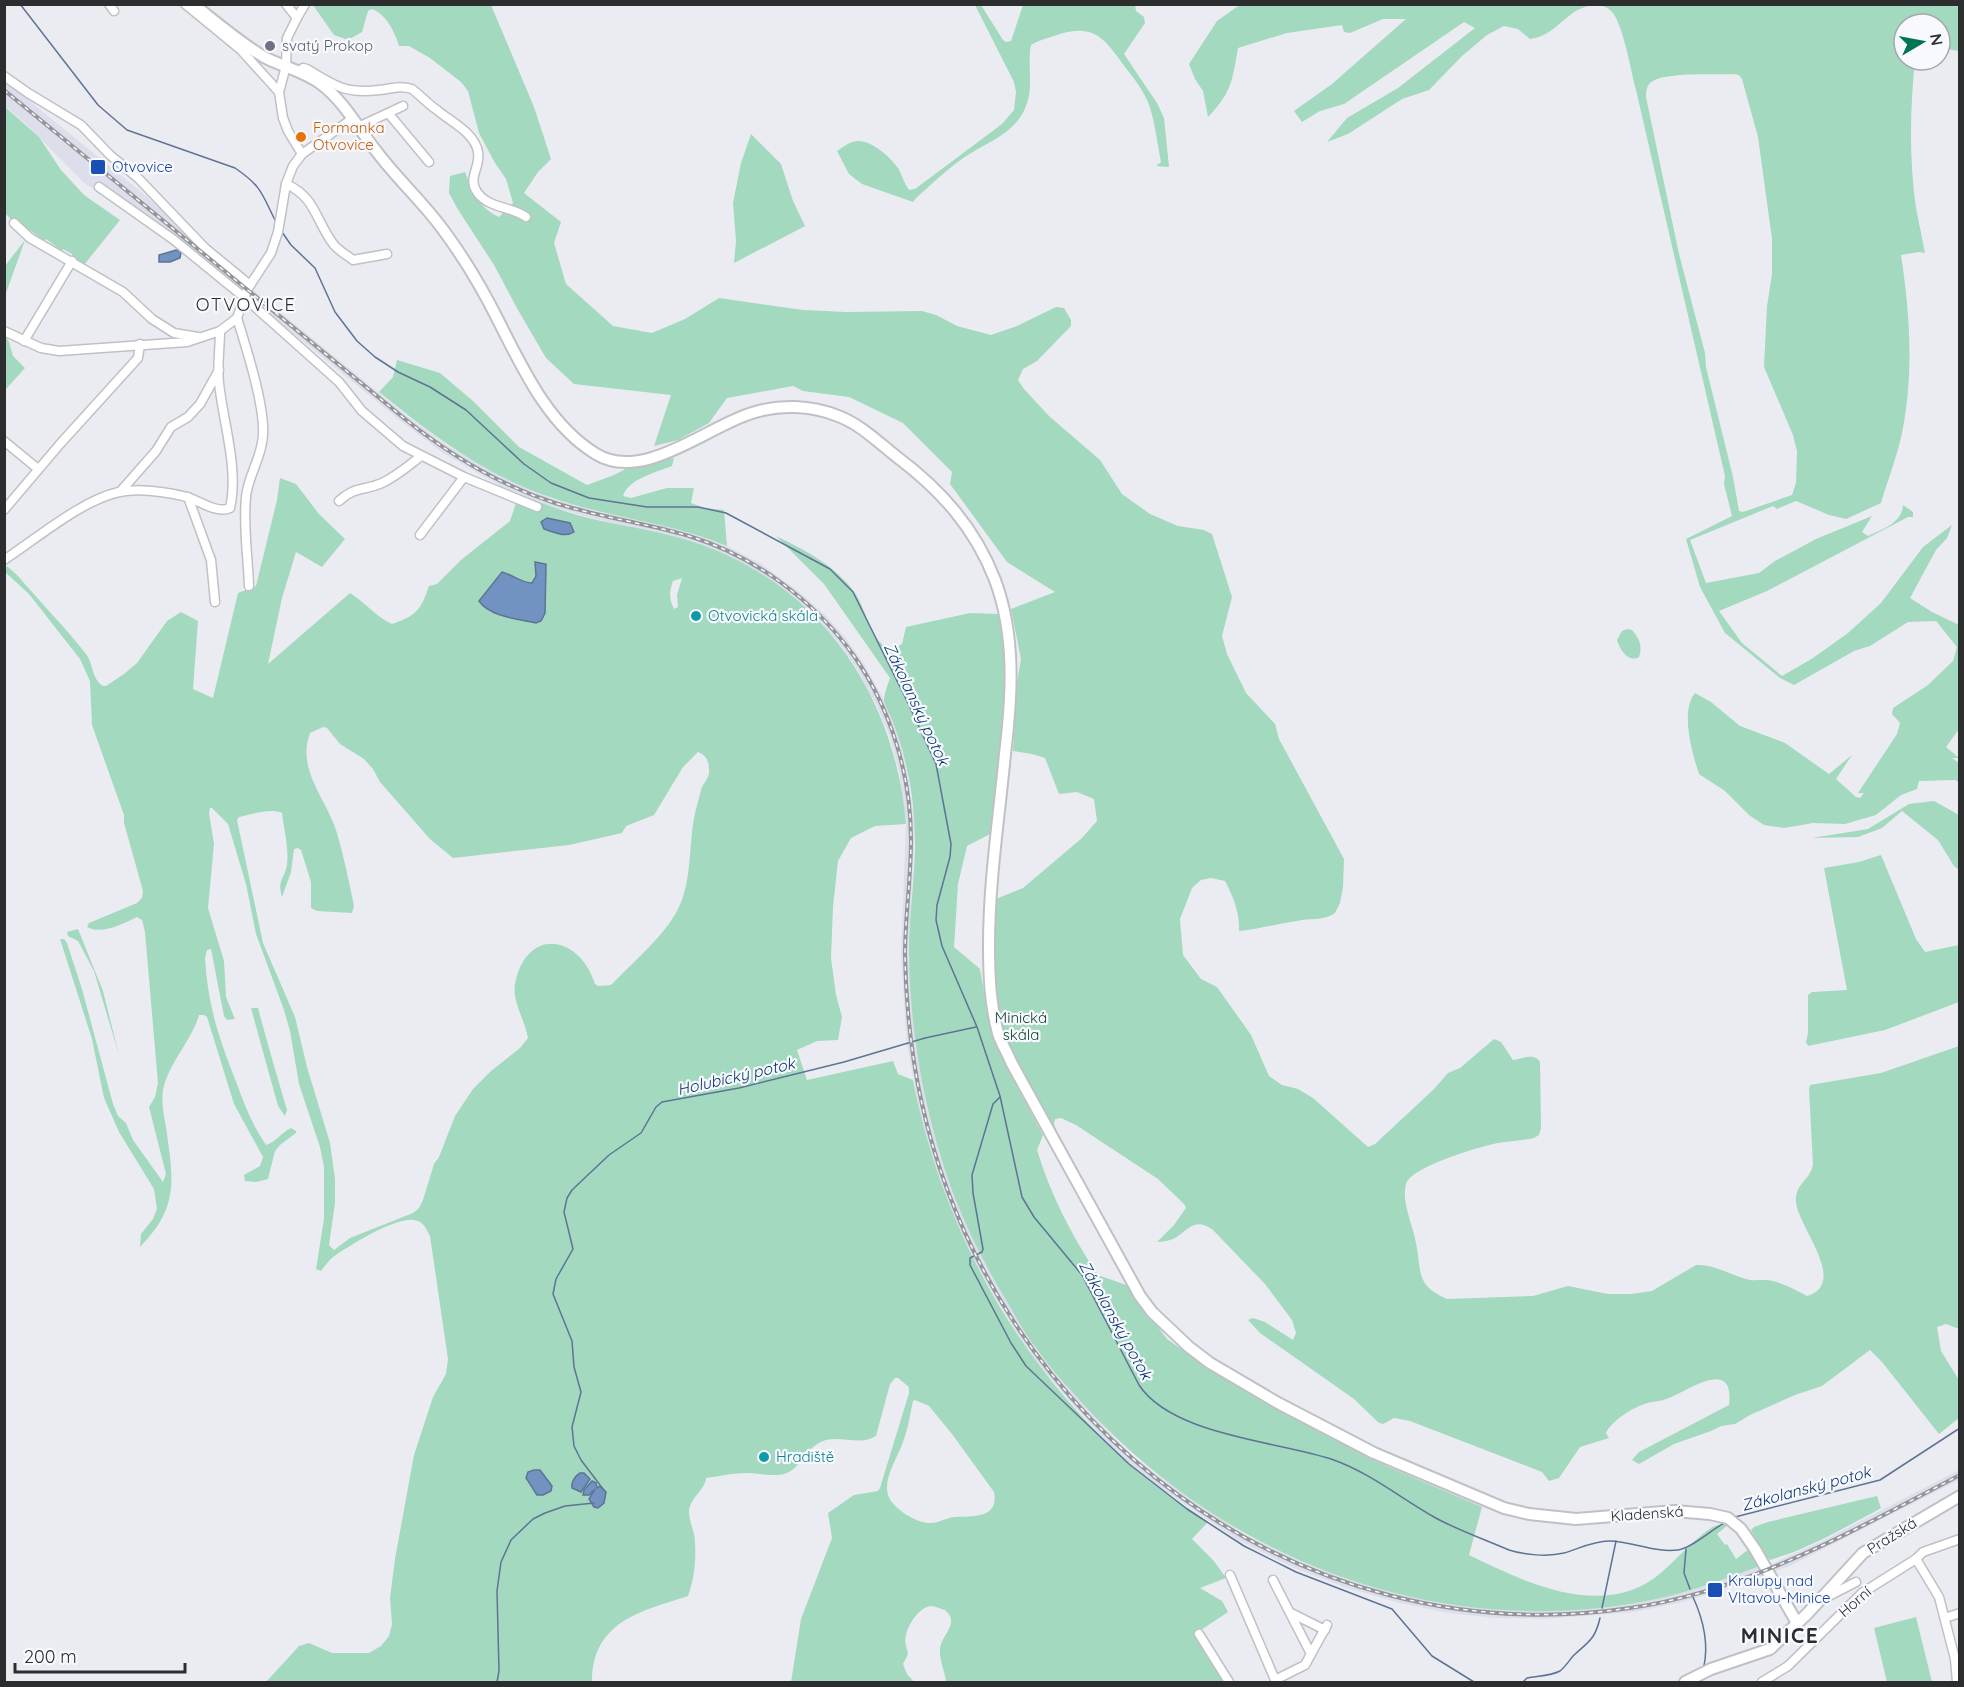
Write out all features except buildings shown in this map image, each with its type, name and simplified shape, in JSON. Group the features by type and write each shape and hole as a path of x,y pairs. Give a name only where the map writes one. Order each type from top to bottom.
{"main road":[{"name":"Kladenská","path":"193,4 265,57 300,72 333,94 399,180 426,207 447,234 495,314 525,374 544,403 570,433 595,454 608,460 622,462 643,460 684,446 749,414 778,408 807,408 836,415 852,423 922,475 946,500 971,532 991,570 1004,609 1009,642 1011,692 1009,723 990,908 989,975 995,1021 1011,1062 1140,1296 1152,1312 1189,1347 1210,1363 1278,1403 1374,1453 1454,1489 1504,1508 1576,1519 1675,1511 1721,1515 1735,1523 1755,1549 1797,1623"},
{"name":"Pražská","path":"1685,1683 1706,1677 1770,1649 1820,1600 1863,1553 1959,1496"}],"street":[{"path":"185,4 241,50 279,92"},
{"path":"286,4 297,18"},
{"path":"302,154 283,118 279,92 286,66 287,38 305,4"},
{"path":"300,72 303,68 308,69 343,90 372,91 402,86 412,89 464,130 475,143 479,159 473,181 477,193 490,203 526,217"},
{"path":"4,76 81,125 110,155 138,178 205,248 250,285"},
{"path":"4,331 41,348 59,351 187,342 220,331 237,318 250,285 271,253 279,227 286,184 302,154 355,123 388,114 403,106"},
{"path":"388,114 429,162"},
{"path":"286,184 306,195 333,244 353,260 387,254"},
{"path":"99,187 174,240 244,298 339,382 362,411 404,446 464,477 537,507"},
{"path":"14,223 30,238 123,292 152,319 174,333 201,337"},
{"path":"24,341 72,261"},
{"path":"237,318 259,404 264,434 261,454 252,471 246,498 249,586"},
{"path":"4,560 68,516 105,496 120,492 148,490 188,498 218,509 230,508 233,496 229,445 219,381 220,331"},
{"path":"4,510 91,412 114,382 138,358 140,344"},
{"path":"120,492 156,451 171,427 188,417 200,404 219,370"},
{"path":"4,441 38,469"},
{"path":"339,501 349,492 378,485 396,476 421,456"},
{"path":"420,535 464,477"},
{"path":"188,498 212,560 215,602"},
{"name":"Horní","path":"1762,1683 1788,1666 1863,1593 1916,1559 1923,1552 1959,1539"},
{"path":"1916,1559 1936,1590 1955,1659 1957,1683"},
{"path":"1230,1575 1276,1681 1305,1665 1326,1627 1290,1613"},
{"path":"1273,1581 1311,1654"},
{"path":"1820,1600 1856,1582"},
{"path":"1945,1618 1959,1613"},
{"path":"1199,1634 1229,1683"}],"shaded area":[{"path":"4,80 146,196 247,285 407,416 448,446 505,478 551,498 601,512 676,528 727,546 763,565 798,591 845,637 864,664 884,700 898,735 907,770 915,823 909,955 916,1048 929,1116 957,1204 982,1258 1038,1352 1106,1429 1133,1456 1160,1477 1242,1533 1296,1559 1350,1580 1402,1595 1450,1604 1544,1611 1609,1607 1653,1600 1760,1566 1765,1567 1824,1540 1959,1470 1959,1480 1792,1565 1738,1585 1683,1602 1634,1612 1545,1619 1496,1618 1448,1613 1400,1603 1347,1588 1292,1567 1238,1540 1155,1484 1100,1435 1031,1357 974,1262 949,1207 921,1118 907,1045 901,955 906,824 899,771 890,737 876,704 857,669 838,642 819,620 793,597 758,572 724,554 674,537 549,506 501,486 443,453 243,292 83,182 5,106"}],"green space":[{"path":"1241,4 1959,5 1959,51 1952,50 1952,12 1892,12 1892,72 1914,72 1911,115 1912,171 1916,208 1925,253 1901,255 1907,299 1908,389 1900,442 1881,503 1846,519 1829,515 1796,501 1777,509 1773,506 1690,540 1706,583 1759,573 1775,561 1816,539 1872,516 1862,532 1868,536 1895,521 1903,505 1913,512 1913,517 1908,517 1767,591 1719,611 1742,643 1782,676 1813,658 1848,633 1881,603 1923,547 1952,525 1947,538 1936,550 1910,598 1959,625 1959,729 1946,747 1959,758 1952,758 1959,763 1959,782 1955,780 1919,781 1917,789 1901,795 1876,815 1845,824 1813,823 1784,828 1764,825 1749,815 1725,791 1699,774 1688,721 1688,710 1695,693 1711,702 1740,726 1785,743 1829,774 1852,755 1836,779 1860,798 1864,793 1858,793 1897,734 1900,723 1892,714 1893,708 1928,685 1953,661 1957,647 1936,621 1908,622 1870,646 1854,651 1794,685 1780,678 1725,633 1700,587 1686,539 1732,516 1724,484 1725,476 1626,48 1619,25 1611,11 1596,5 1584,8 1573,13 1546,33 1530,39 1518,29 1504,26 1487,35 1462,56 1429,90 1402,99 1348,134 1327,142 1347,118 1398,88 1475,28 1464,22 1344,104 1320,111 1302,122 1294,111 1332,84 1406,19 1383,19 1350,33 1344,32 1342,25 1287,33 1238,48 1230,86 1208,117 1203,91 1189,64 1217,21","holes":["1734,74 1739,75 1758,137 1772,239 1772,274 1767,306 1764,367 1793,435 1797,451 1796,483 1792,495 1743,512 1739,511 1706,367 1705,353 1679,254 1646,97 1649,84 1669,76"]},
{"name":"Minická skála","path":"313,5 491,5 534,107 551,159 538,172 524,193 561,222 554,243 566,284 613,326 652,333 685,319 719,298 803,310 922,311 936,315 957,326 991,335 1017,326 1056,307 1064,308 1071,320 1071,326 1037,361 1023,369 1018,380 1049,416 1100,460 1122,494 1150,514 1178,526 1204,530 1212,534 1232,597 1222,636 1227,654 1246,693 1275,724 1279,739 1344,859 1340,903 1331,916 1246,930 1239,931 1235,905 1225,881 1211,878 1201,880 1192,888 1180,919 1183,955 1201,979 1217,987 1251,1035 1269,1076 1282,1085 1298,1089 1313,1098 1368,1147 1375,1144 1448,1073 1460,1068 1494,1039 1501,1042 1513,1060 1535,1057 1540,1062 1541,1128 1539,1135 1529,1139 1493,1144 1445,1159 1419,1171 1406,1184 1406,1206 1415,1236 1420,1270 1425,1283 1437,1294 1447,1299 1533,1296 1568,1286 1608,1294 1631,1294 1652,1291 1696,1265 1703,1265 1750,1280 1773,1281 1807,1296 1819,1289 1823,1279 1823,1267 1796,1202 1800,1186 1809,1175 1813,1165 1810,1085 1881,1073 1959,1046 1959,1329 1946,1324 1937,1327 1941,1351 1959,1380 1959,1418 1939,1434 1870,1350 1822,1386 1795,1395 1735,1424 1721,1426 1674,1444 1639,1464 1632,1460 1639,1452 1729,1405 1729,1390 1725,1382 1718,1379 1708,1380 1666,1399 1637,1407 1621,1416 1612,1425 1606,1433 1609,1438 1580,1447 1559,1478 1549,1481 1542,1472 1410,1421 1394,1418 1383,1424 1379,1423 1354,1399 1260,1333 1248,1320 1253,1318 1265,1322 1293,1340 1296,1333 1292,1320 1265,1284 1213,1230 1201,1224 1196,1225 1173,1239 1157,1242 1174,1225 1186,1208 1184,1204 1158,1179 1076,1125 1061,1118 1055,1119 1054,1124 1058,1135 1020,1072 1002,1033 994,983 996,899 1023,888 1082,838 1097,821 1094,799 1077,792 1059,794 1045,758 1013,751 1017,683 1021,659 1011,609 1055,592 1007,562 950,484 952,472 903,423 849,397 803,391 793,386 727,398 709,423 678,440 654,446 671,395 574,384 546,358 494,265 449,193 450,176 465,172 478,199 492,213 499,217 513,203 506,179 479,133 468,91 461,82 430,58 409,46 399,46 389,24 377,11 372,9 368,11 362,32 348,40 334,35"},
{"path":"975,5 981,5 1006,42 1011,41 1023,5 1135,5 1136,11 1144,17 1145,23 1124,54 1157,103 1164,118 1169,167 1156,166 1161,162 1154,124 1148,102 1141,88 1104,41 1089,32 1080,31 1057,35 1031,45 1030,91 1026,106 1015,124 950,168 913,202 862,184 849,174 837,151 853,142 864,142 886,155 898,168 909,190 915,189 1002,124 1014,110 1016,92 1014,82"},
{"path":"4,106 39,137 61,170 84,195 120,220 84,265 72,254 63,249 62,251 46,239 44,241 31,231 29,234 19,228 5,213"},
{"path":"751,134 781,164 793,201 805,226 734,263 736,241 733,203 741,163"},
{"path":"25,240 5,296 5,266"},
{"path":"4,334 13,356 25,368 5,390"},
{"path":"397,360 440,373 473,401 519,447 587,485 631,466 674,458 672,466 637,481 626,490 623,496 631,498 667,488 694,488 691,503 704,508 724,510 727,546 684,531 550,497 526,488 481,465 439,438 379,392 393,377"},
{"path":"280,478 296,484 319,514 345,539 322,567 296,552 282,598 268,664 350,593 392,624 412,615 423,601 429,586 437,584 461,560 510,521 519,494 580,516 690,541 736,559 776,584 812,614 842,648 867,687 886,730 899,776 906,824 875,826 851,838 838,861 831,958 836,995 842,1017 838,1040 817,1041 797,1050 807,1080 893,1061 898,1074 913,1080 926,1135 943,1188 964,1239 989,1288 1018,1335 1051,1380 1128,1462 1208,1522 1192,1539 1214,1561 1226,1578 1200,1588 1222,1601 1228,1612 1195,1634 1224,1682 946,1682 940,1649 951,1620 945,1610 931,1606 922,1610 915,1617 906,1635 905,1643 908,1654 903,1664 907,1674 914,1682 791,1682 801,1619 832,1538 828,1513 854,1495 878,1491 880,1488 909,1393 909,1387 895,1378 890,1384 876,1436 857,1441 826,1440 813,1447 795,1468 784,1474 742,1473 706,1478 689,1511 695,1541 695,1557 694,1573 688,1596 637,1614 610,1632 594,1661 592,1682 266,1682 299,1646 309,1643 332,1653 369,1653 381,1646 389,1636 392,1624 390,1598 395,1559 414,1455 433,1397 446,1374 448,1359 430,1236 420,1222 406,1220 361,1239 331,1259 321,1271 316,1269 324,1219 324,1167 320,1147 299,1084 284,1010 256,934 246,884 228,824 210,808 214,844 208,908 224,961 226,997 235,1019 227,1020 224,1016 211,949 207,950 205,958 215,1020 245,1104 266,1145 291,1128 296,1133 275,1151 268,1179 256,1182 245,1181 244,1175 260,1166 263,1157 234,1104 207,1017 199,1015 170,1070 163,1090 163,1108 171,1162 171,1191 168,1205 153,1232 140,1247 141,1234 153,1219 157,1209 154,1189 119,1132 104,1098 92,1039 60,939 64,939 67,943 118,1116 126,1123 133,1140 163,1182 166,1174 149,1107 155,1097 158,1083 145,932 142,920 137,917 99,930 87,927 89,923 137,903 142,898 143,891 124,823 124,815 92,725 90,681 80,659 29,594 5,572 7,566 70,634 86,654 96,679 103,686 124,674 137,663 167,621 181,612 198,621 193,689 213,698 238,593 256,586 277,500","holes":["682,578 677,595 678,607 674,609 670,592 673,581","323,727 327,728 340,744 364,759 380,782 430,839 453,858 569,845 622,833 626,826 654,815 683,767 698,752 708,761 709,767 695,813 688,877 681,901 670,923 611,985 598,986 595,984 587,967 566,947 553,944 541,946 530,953 521,966 515,984 517,1004 528,1038 520,1048 473,1089 455,1116 434,1164 419,1208 413,1213 350,1238 334,1250 329,1245 335,1203 335,1179 330,1143 307,1067 295,1017 263,943 237,820 239,817 261,812 282,813 287,846 287,865 281,883 282,897 291,872 294,849 298,848 301,850 311,882 311,908 317,911 352,913 354,906 337,833 310,772 307,759 310,733","913,1401 929,1406 994,1492 993,1507 989,1512 929,1523 905,1514 890,1500 888,1482 905,1437"]},
{"path":"776,536 809,553 839,575 855,593 873,633 884,646 892,650 902,644 906,627 970,613 998,614 1006,667 1006,695 1003,750 994,832 967,846 958,884 954,947 980,969 990,1027 1010,1073 1043,1135 1037,1150 1049,1183 1071,1230 1098,1275 1126,1285 1167,1339 1218,1375 1377,1462 1482,1507 1469,1555 1515,1576 1566,1593 1592,1596 1617,1594 1641,1586 1663,1571 1709,1529 1727,1524 1729,1524 1717,1534 1725,1545 1727,1544 1736,1559 1749,1549 1760,1566 1699,1588 1652,1600 1557,1611 1479,1608 1402,1595 1328,1572 1258,1540 1192,1500 1131,1451 1075,1395 1031,1341 981,1256 951,1187 932,1127 917,1054 910,980 909,942 915,827 903,754 884,700 890,678 824,584"},
{"path":"1632,630 1640,642 1639,657 1628,657 1620,648 1617,640 1622,631"},
{"path":"1934,801 1959,815 1959,870 1954,866 1938,840 1902,811 1882,828 1858,837 1812,838 1868,829 1909,804"},
{"path":"1881,855 1916,939 1925,952 1959,945 1959,1002 1885,1030 1808,1046 1806,1042 1808,995 1812,992 1847,990 1824,868 1859,862"},
{"path":"78,929 103,991 119,1055 94,971 78,941 68,936 67,932"},
{"path":"251,1008 258,1008 287,1110 285,1116 278,1106"},
{"path":"1877,1496 1881,1508 1876,1511 1825,1538 1770,1560 1762,1551 1751,1530 1768,1522"},
{"path":"1916,1617 1932,1682 1887,1682 1874,1628"}],"water":[{"path":"176,250 181,252 180,258 170,262 159,262 159,255"},
{"path":"547,518 570,523 574,532 563,534 544,529 541,522"},
{"path":"535,562 546,564 545,613 541,621 536,623 497,614 479,601 502,572 532,583 536,576"},
{"path":"540,1470 552,1486 551,1491 537,1495 526,1478 528,1472"},
{"path":"580,1473 584,1473 590,1479 581,1492 572,1488 574,1479"},
{"path":"592,1481 596,1483 597,1488 600,1486 606,1492 604,1503 598,1508 594,1507 589,1499 595,1489 589,1495 583,1495 584,1490"}],"waterway":[{"name":"Zákolanský potok","path":"20,4 98,105 127,130 235,168 257,186 276,222"},
{"name":"Zákolanský potok","path":"282,232 291,245 315,268 335,312 357,341 375,357 398,372 430,387 466,410 524,464 551,483 589,498 647,507 698,507 726,513 830,569 853,592 936,764 951,844 950,857 937,905 936,920 942,946 977,1027 1000,1096 1022,1197 1034,1217 1082,1275 1139,1385 1154,1402 1175,1415 1200,1426 1345,1464 1443,1522 1509,1550 1522,1553 1558,1554 1603,1541 1660,1550 1678,1550 1684,1549 1726,1522"},
{"name":"Holubický potok","path":"603,1489 581,1460 574,1446 572,1427 581,1392 574,1367 572,1341 553,1294 556,1279 573,1249 564,1212 567,1198 572,1190 609,1155 641,1133 656,1107 662,1102 739,1088 844,1062 925,1038 976,1027"},
{"path":"1000,1097 993,1104 972,1175 983,1249 982,1252 970,1258 970,1265 1011,1343 1026,1366 1129,1464 1187,1509 1244,1546 1296,1572 1392,1609 1432,1656 1474,1682"},
{"name":"Zákolanský potok","path":"1735,1517 1880,1480 1960,1428"},
{"name":"Holubický potok","path":"497,1682 499,1671 497,1591 501,1562 511,1540 533,1519 545,1513 565,1506 594,1503"},
{"path":"1602,1608 1616,1541"},
{"path":"1686,1549 1684,1573 1690,1589"},
{"path":"1693,1597 1704,1631 1706,1648 1704,1666"},
{"path":"1523,1682 1527,1678 1560,1671 1590,1640 1600,1618"}],"railway":[{"path":"4,90 405,419 457,457 534,496 572,508 689,536 737,555 781,582 820,616 838,636 854,656 879,698 903,767 911,840 905,955 912,1049 922,1104 959,1220 1016,1325 1090,1418 1178,1495 1279,1555 1389,1595 1507,1614 1630,1608 1674,1600 1717,1588 1800,1556 1960,1475"}],"place":[{"name":"svatý Prokop","path":"270,46"},
{"name":"Formanka Otvovice","path":"301,137"},
{"name":"Otvovice","path":"98,167"},
{"name":"Otvovická skála","path":"696,616"},
{"name":"Hradiště","path":"764,1457"},
{"name":"Kralupy nad Vltavou-Minice","path":"1715,1590"}],"district":[{"name":"OTVOVICE","path":"246,305"},
{"name":"MINICE","path":"1780,1636"}]}
